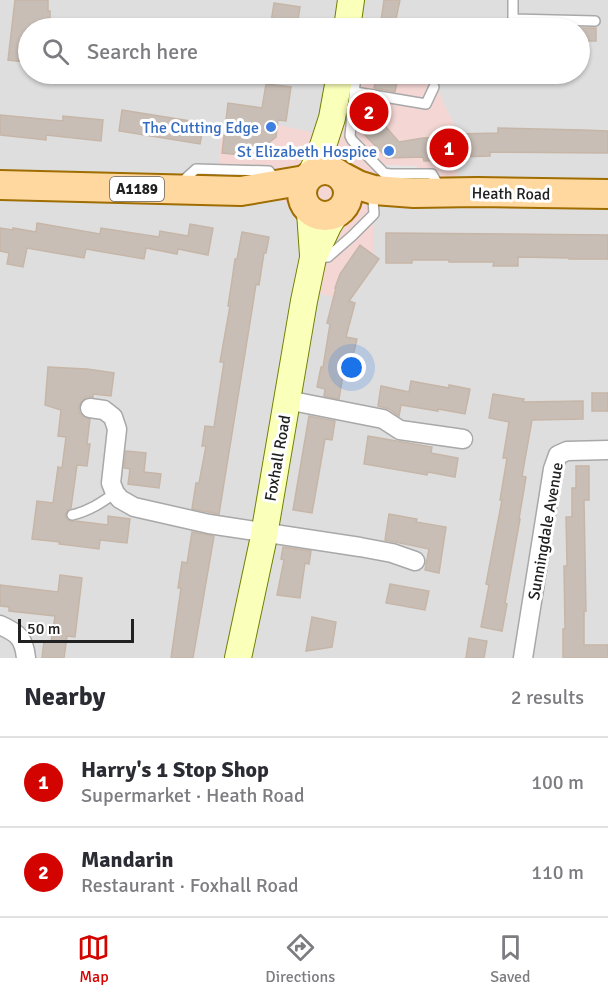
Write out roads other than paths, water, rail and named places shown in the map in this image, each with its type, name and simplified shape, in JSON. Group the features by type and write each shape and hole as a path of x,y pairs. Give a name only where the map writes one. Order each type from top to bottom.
{"main road":[{"name":"Heath Road","path":"315,178 374,190 414,193 608,194"},
{"name":"A1189","path":"0,185 241,191 315,178"},
{"path":"315,178 345,182 348,189 346,203 324,210 302,198 301,192 315,178"},
{"name":"A1189","path":"241,191 292,207 324,210"},
{"name":"Heath Road","path":"324,210 414,193"}],"street":[{"path":"348,18 351,0"},
{"path":"315,178 332,118 347,84"},
{"name":"Foxhall Road","path":"238,658 264,531 304,301 324,210"},
{"path":"287,400 383,419 400,430 463,439"},
{"path":"90,408 104,410 113,417 117,429 111,483 120,499 135,507 210,524 392,553 415,561"},
{"name":"Sunningdale Avenue","path":"523,658 553,469 558,455 567,451 608,450"},
{"path":"0,626 13,631 20,637 24,644 26,658"}],"lane":[{"path":"513,0 513,18"},
{"path":"590,21 595,21"},
{"path":"347,84 352,140 384,173 432,174 443,192"},
{"path":"351,84 426,104 434,87"},
{"path":"183,190 186,178 196,169 269,171 315,178"},
{"path":"313,258 328,257 352,237 374,214 373,199"},
{"path":"72,514 84,512 115,493"}],"place":[{"name":"Mandarin","path":"369,112"},
{"name":"The Cutting Edge","path":"271,127"},
{"name":"Harry's 1 Stop Shop","path":"449,148"},
{"name":"St Elizabeth Hospice","path":"389,151"}]}
